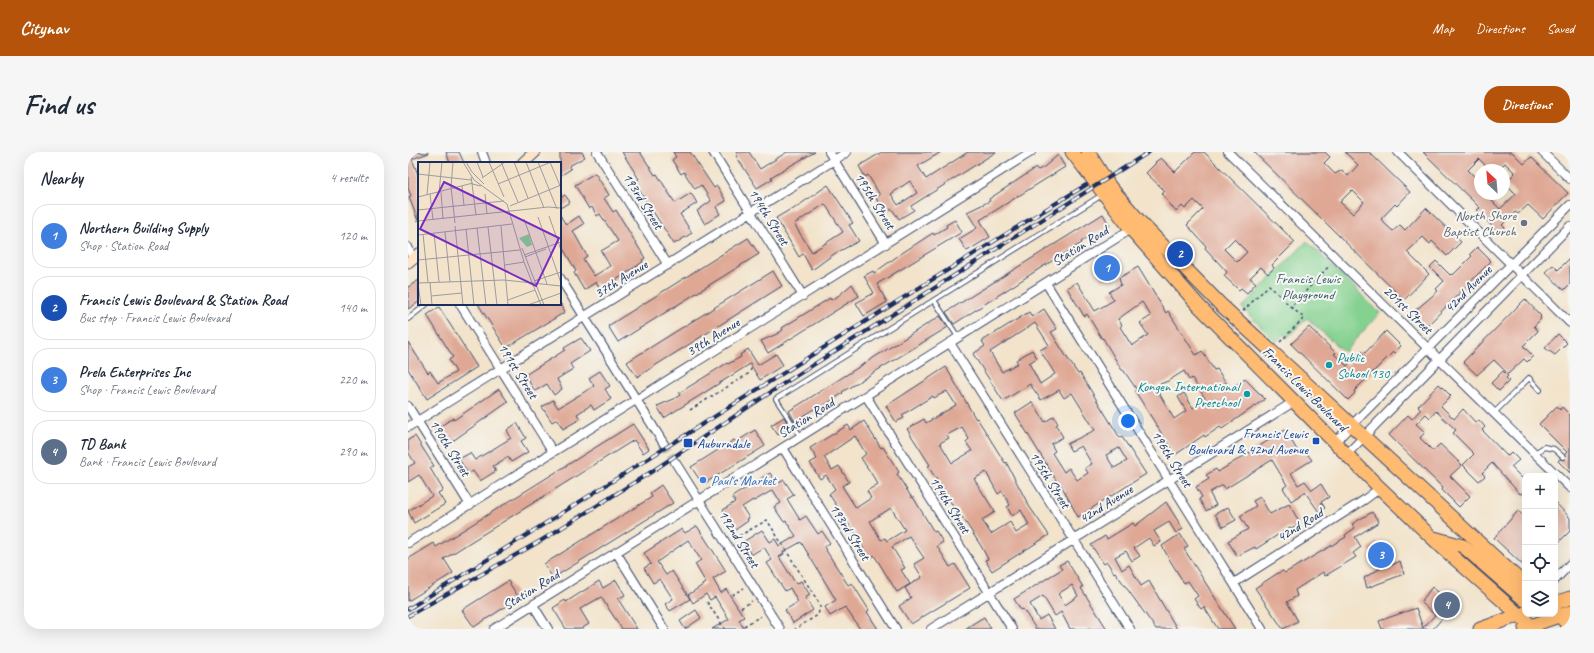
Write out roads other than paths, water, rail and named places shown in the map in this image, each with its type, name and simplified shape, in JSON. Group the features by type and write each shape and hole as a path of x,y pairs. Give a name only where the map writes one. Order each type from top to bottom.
{"main road":[{"name":"Francis Lewis Boulevard","path":"1072,152 1131,229 1199,306 1380,488 1431,536 1539,618 1570,626"},
{"name":"Francis Lewis Boulevard","path":"1092,156 1110,187 1141,223 1220,304 1522,582"},
{"path":"1431,536 1463,546 1522,597"},
{"path":"1558,602 1570,598"},
{"path":"1480,629 1539,618"}],"street":[{"path":"482,152 486,162"},
{"path":"524,162 536,152"},
{"name":"193rd Street","path":"597,152 668,265"},
{"name":"194th Street","path":"713,152 803,296"},
{"name":"195th Street","path":"829,152 886,244"},
{"name":"37th Avenue","path":"408,427 847,152"},
{"name":"39th Avenue","path":"408,543 1031,152"},
{"name":"201st Street","path":"1228,152 1570,488"},
{"path":"1398,152 1570,323"},
{"path":"1542,152 1570,179"},
{"name":"42nd Avenue","path":"1335,442 1570,205"},
{"name":"42nd Avenue","path":"1347,454 1570,226"},
{"name":"Station Road","path":"494,629 1131,229"},
{"path":"408,248 413,258"},
{"path":"561,280 664,444"},
{"name":"196th Street","path":"1046,283 1262,629"},
{"name":"191st Street","path":"461,305 553,452"},
{"name":"195th Street","path":"950,343 1130,629"},
{"name":"194th Street","path":"866,396 1012,629"},
{"name":"42nd Avenue","path":"931,629 1295,401"},
{"name":"190th Street","path":"408,406 470,505"},
{"name":"193rd Street","path":"783,448 896,629"},
{"name":"192nd Street","path":"675,462 780,629"},
{"name":"42nd Road","path":"1234,583 1364,500 1380,488"},
{"path":"616,552 664,629"},
{"path":"1558,577 1570,564"},
{"path":"533,605 548,629"}],"lane":[{"path":"801,437 776,398 1104,193"},
{"path":"934,300 959,338"},
{"path":"408,319 426,305"},
{"path":"1494,413 1529,378 1540,390"},
{"path":"1535,453 1544,447 1554,449 1562,457"}],"tunnel":[{"path":"664,444 675,462"}],"railway":[{"path":"408,616 542,540 651,472 783,384 1149,152"},
{"path":"408,609 1086,185"}],"place":[{"name":"North Shore Baptist Church","path":"1524,223"},
{"name":"Francis Lewis Boulevard & Station Road","path":"1180,254"},
{"name":"Northern Building Supply","path":"1107,268"},
{"name":"Public School 130","path":"1329,365"},
{"name":"Kongen International Preschool","path":"1247,394"},
{"name":"Francis Lewis Boulevard & 42nd Avenue","path":"1316,441"},
{"name":"Auburndale","path":"688,443"},
{"name":"Paul's Market","path":"703,480"},
{"name":"Prela Enterprises Inc","path":"1381,555"},
{"name":"TD Bank","path":"1447,605"}],"park label":[{"name":"Francis Lewis Playground","path":"1308,286"}]}
